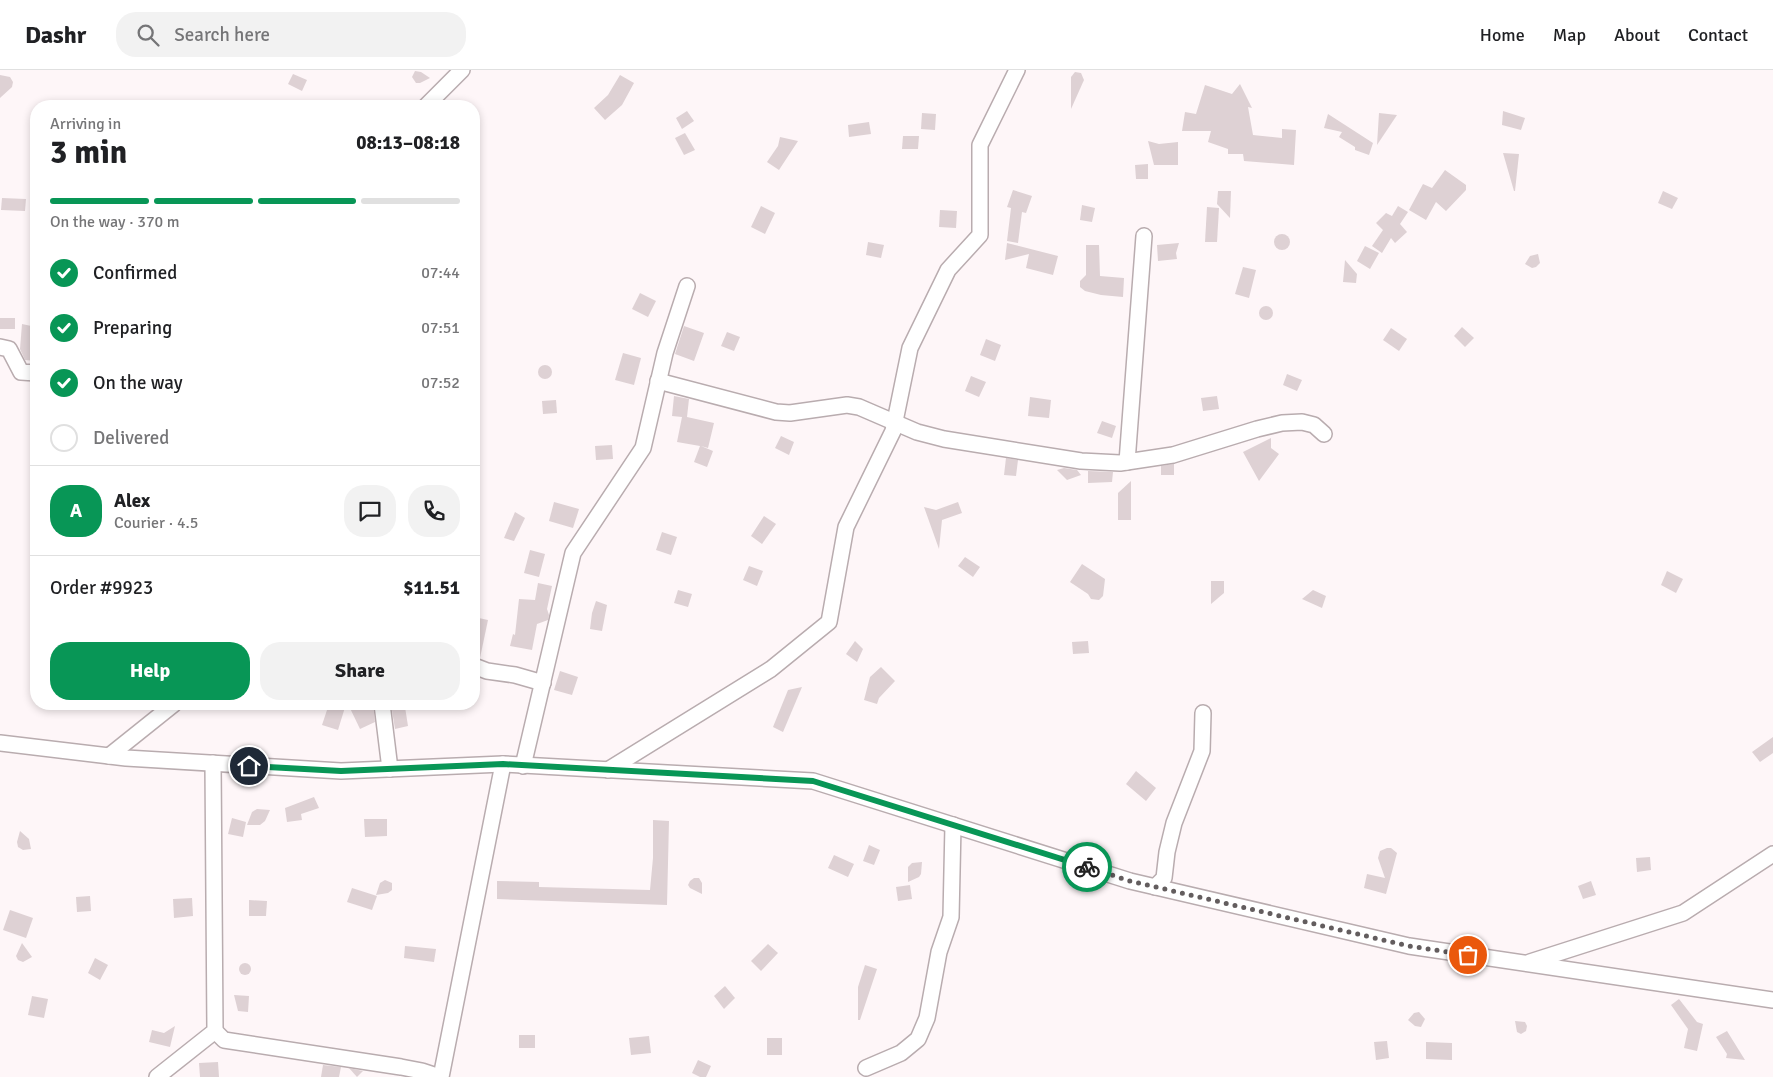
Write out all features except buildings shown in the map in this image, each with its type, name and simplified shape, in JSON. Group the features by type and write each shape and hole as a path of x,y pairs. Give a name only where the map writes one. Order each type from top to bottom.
{"street":[{"path":"432,100 462,70"},
{"path":"608,770 771,669 829,622 846,527 893,431 910,348 948,270 980,235 980,144 1017,70"},
{"path":"1127,462 1144,236"},
{"path":"524,766 573,553 643,448 665,353 687,286"},
{"path":"0,347 9,349 21,372 30,373"},
{"path":"658,381 776,412 790,413 847,405 859,407 917,432 944,439 1040,456 1081,461 1127,462 1173,454 1282,423 1302,422 1314,426 1324,434"},
{"path":"480,668 543,683"},
{"path":"109,756 166,710"},
{"path":"383,710 390,769"},
{"path":"1155,886 1164,878 1167,852 1174,822 1202,750 1203,713"},
{"path":"0,743 109,756 341,771 503,764 813,781 1130,881 1409,946 1773,1000"},
{"path":"213,763 215,1032 224,1040 401,1067 440,1077 503,764"},
{"path":"866,1068 901,1053 918,1039 927,1018 939,952 951,917 952,825"},
{"path":"1526,963 1683,913 1773,854"},
{"path":"157,1077 215,1032"}],"way so far":[{"path":"1087,867 1130,881 1409,946 1468,955"}],"route":[{"path":"249,766 341,771 503,764 813,781 1087,867"}]}
